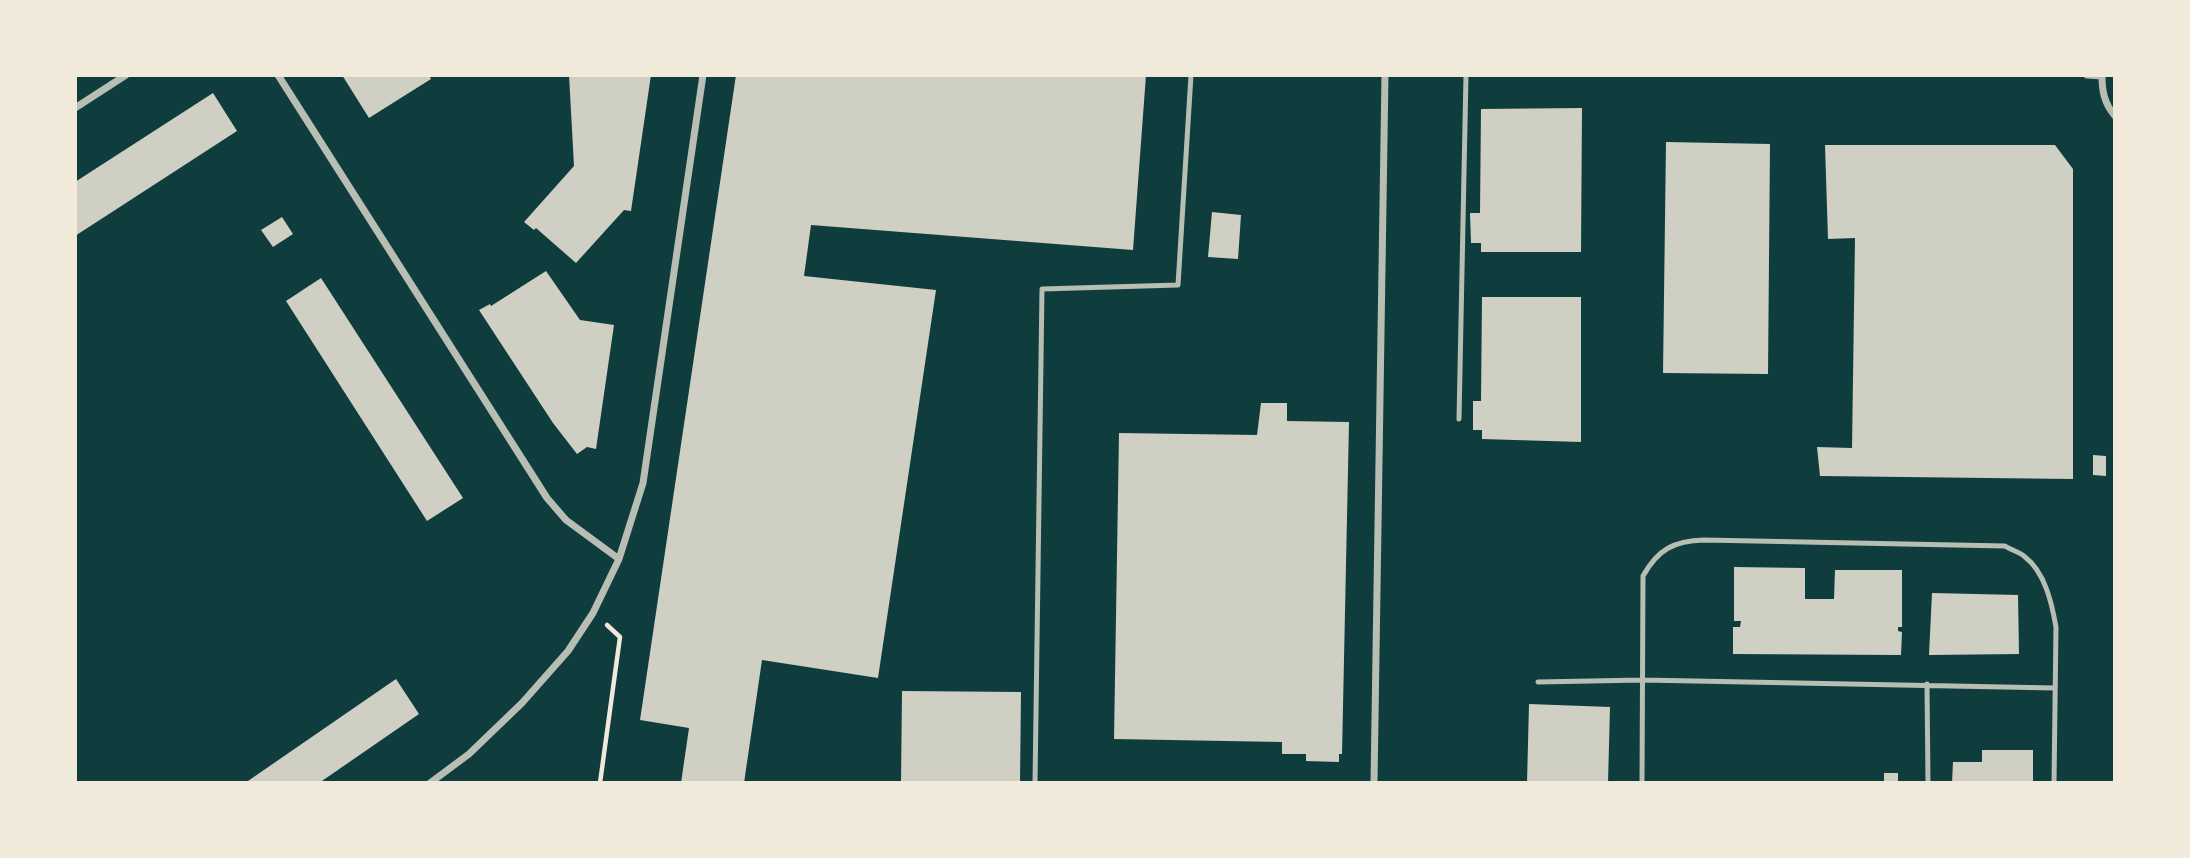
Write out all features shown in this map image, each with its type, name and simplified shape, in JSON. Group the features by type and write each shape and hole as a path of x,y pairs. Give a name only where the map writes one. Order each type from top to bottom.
{"street":[{"path":"75,108 126,75"},
{"path":"278,75 547,498 566,520 619,559"},
{"path":"430,783 469,754 522,704 568,651 593,613 619,559 643,483 704,75"},
{"path":"1374,783 1385,75"},
{"path":"2087,75 2101,76 2102,93 2115,116"}],"lane":[{"path":"1035,783 1042,289 1178,285 1191,75"},
{"path":"1458,419 1466,75"},
{"path":"1642,783 1643,576 1664,550 1684,541 1704,540 2005,546 2026,557 2042,580 2052,602 2056,627 2054,783"},
{"path":"1538,682 1643,680 2056,688"},
{"path":"1927,684 1928,783"}],"path":[{"path":"593,613 620,637 600,783"}],"building":[{"path":"342,75 429,75 431,79 369,118"},
{"path":"569,75 651,75 631,211 624,210 576,263 536,228 534,230 524,222 574,166"},
{"path":"736,75 1146,75 1133,250 811,225 804,276 936,290 878,678 762,660 744,783 681,783 689,728 640,720"},
{"path":"213,93 237,131 75,236 75,182"},
{"path":"1582,108 1581,252 1481,252 1481,243 1471,243 1470,213 1480,213 1481,109"},
{"path":"1666,142 1770,144 1768,374 1663,373"},
{"path":"1825,145 2055,145 2073,169 2073,479 1820,476 1817,447 1852,448 1855,238 1828,239"},
{"path":"1212,212 1241,215 1238,259 1208,257"},
{"path":"282,217 293,234 273,247 261,230"},
{"path":"546,271 580,320 614,325 596,449 587,447 577,454 553,423 479,310 490,304 491,306"},
{"path":"321,278 463,498 427,521 286,301"},
{"path":"1482,297 1581,297 1581,442 1482,439 1482,430 1473,430 1473,401 1481,401"},
{"path":"1261,403 1287,403 1287,421 1349,422 1342,754 1339,754 1339,762 1306,761 1306,754 1282,754 1282,742 1114,739 1119,433 1257,435"},
{"path":"2093,455 2106,456 2106,476 2093,475"},
{"path":"1734,567 1805,568 1805,599 1834,599 1835,570 1902,570 1902,627 1898,627 1898,631 1902,632 1901,655 1733,654 1733,627 1740,627 1741,621 1734,621"},
{"path":"1932,593 2018,595 2019,654 1929,655"},
{"path":"396,679 419,714 319,783 245,783"},
{"path":"902,691 1021,692 1020,783 901,783"},
{"path":"1529,704 1610,707 1608,783 1527,783"},
{"path":"1982,750 2033,750 2033,783 1952,783 1953,762 1982,762"},
{"path":"1884,773 1898,773 1898,783 1884,783"}]}
